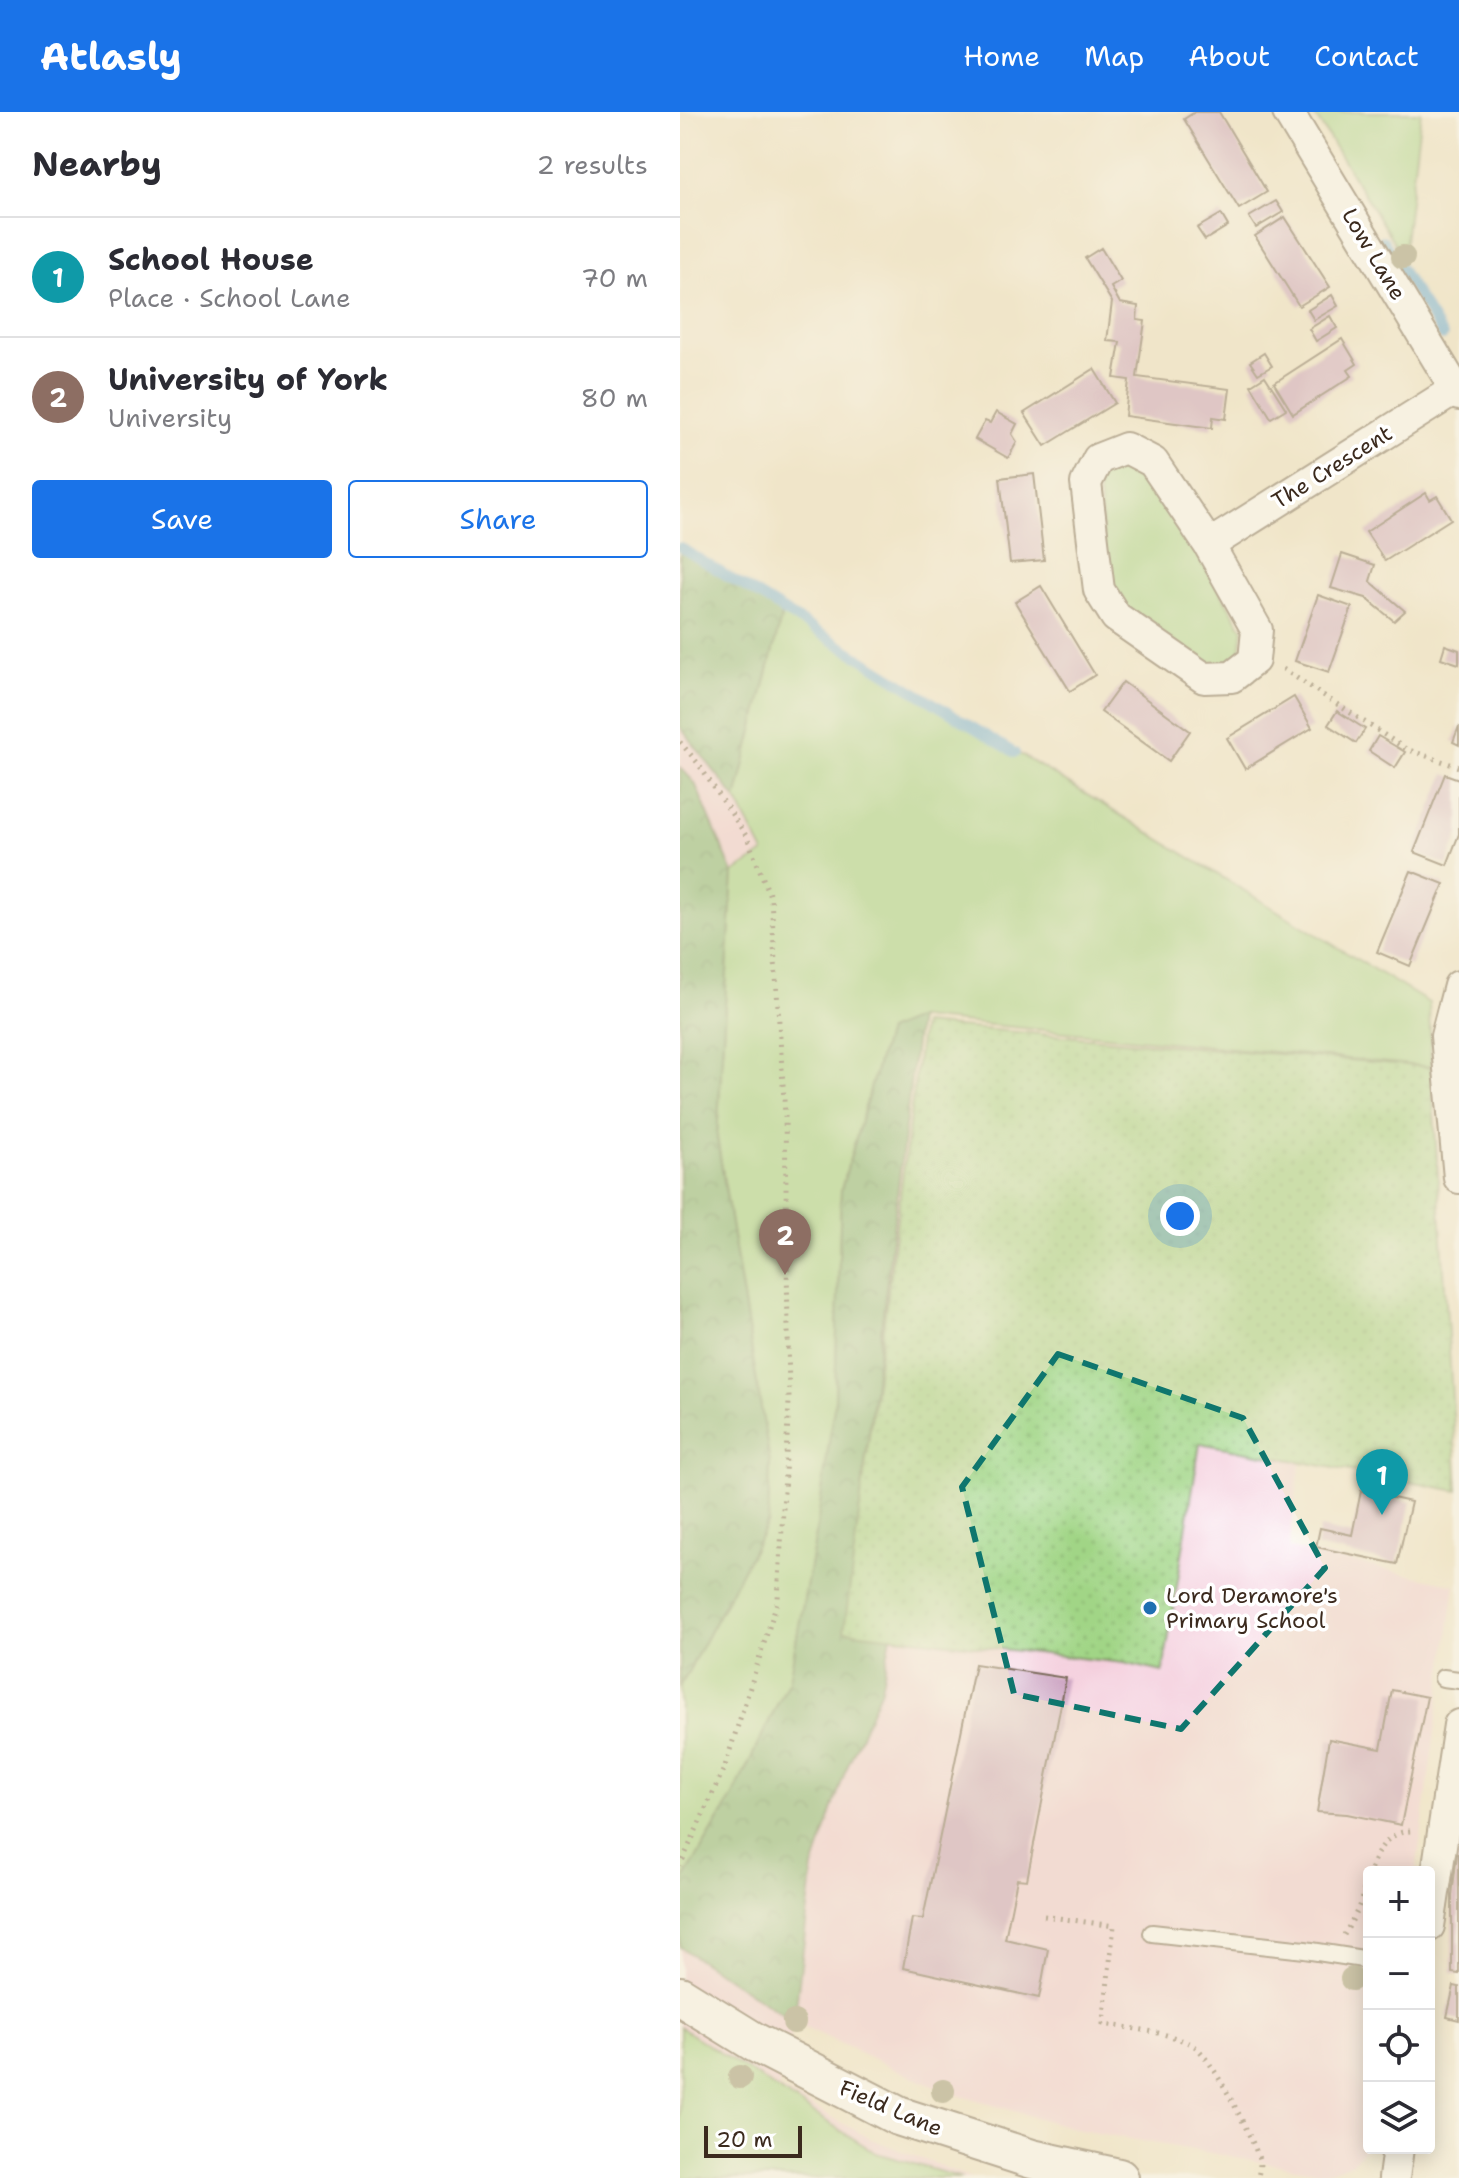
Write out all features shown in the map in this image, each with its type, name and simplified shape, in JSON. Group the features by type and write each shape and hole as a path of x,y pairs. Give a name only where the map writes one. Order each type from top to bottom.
{"street":[{"name":"Low Lane","path":"1288,112 1457,392"},
{"name":"The Crescent","path":"1209,545 1457,392"},
{"path":"1126,448 1153,462 1209,545 1257,630 1254,660 1232,677 1204,678 1116,617 1099,590 1086,483 1098,459 1126,448"},
{"path":"1459,986 1446,1036 1457,1128 1459,1178"},
{"path":"1435,1886 1459,1725"},
{"name":"Field Lane","path":"680,1996 756,2043 898,2116 1032,2159 1119,2178"},
{"path":"1394,2178 1397,2154"}],"lane":[{"path":"1152,1933 1363,1959"}],"path":[{"path":"1255,651 1406,749 1459,767"},
{"path":"680,742 747,837 771,899 785,1115 789,1402 778,1599 725,1766 680,1866"},
{"path":"1340,1941 1359,1907 1378,1851 1397,1833 1415,1831"},
{"path":"1044,1916 1114,1926 1103,2024 1179,2038 1199,2048 1229,2096 1250,2138 1261,2163 1258,2177"}],"highlighted area":[{"path":"1058,1354 1243,1418 1325,1568 1181,1729 1014,1694 962,1487"}],"shaded area":[{"name":"Lord Deramore's Primary School","path":"680,549 861,655 1429,1003 1458,1491 1301,1460 1289,1548 1455,1585 1417,1866 1363,1866 1363,2150 1352,2163 1324,2173 1080,2130 943,2091 794,2022 779,2088 871,2139 971,2178 680,2178","holes":["918,1018 1327,1058 922,1024 894,1236"]}],"green space":[{"path":"1313,112 1421,112 1403,257"},
{"path":"1129,462 1145,470 1243,629 1240,655 1224,666 1203,663 1124,611 1108,585 1098,483 1107,468"},
{"path":"680,550 783,610 736,799 680,727"},
{"path":"783,610 1429,1003 1431,1067 918,1018 887,1031 841,1190 835,1400 823,1498 789,1680 732,1798 680,1886 680,1687 768,1522 770,1463 717,1138 733,873 764,853 736,799"},
{"path":"680,767 695,783 733,873 717,1138 770,1463 768,1522 680,1687"},
{"path":"918,1018 858,1524 889,1566 891,1636 881,1689 845,1772 813,1868 794,2022 680,1947 680,1886 732,1798 789,1680 816,1534 835,1400 841,1190 887,1031"},
{"path":"922,1024 1431,1067 1458,1491 1200,1443 1163,1672 1124,1663 844,1631"},
{"path":"680,2027 876,2153 962,2178 680,2178"}],"building":[{"path":"1195,112 1219,112 1267,192 1239,209 1184,119"},
{"path":"1276,201 1283,212 1256,228 1249,217"},
{"path":"1221,214 1228,226 1205,240 1197,228"},
{"path":"1285,217 1330,287 1299,306 1255,236"},
{"path":"1101,248 1121,281 1111,287 1120,303 1138,306 1137,320 1145,321 1137,377 1230,389 1226,419 1213,417 1212,428 1125,416 1129,380 1114,378 1120,342 1107,341 1112,302 1085,258"},
{"path":"1332,295 1338,306 1314,320 1308,310"},
{"path":"1330,316 1337,328 1316,341 1309,329"},
{"path":"1342,339 1357,364 1348,370 1352,376 1293,414 1274,383"},
{"path":"1264,353 1272,366 1258,374 1250,362"},
{"path":"1094,369 1115,403 1045,446 1024,413"},
{"path":"1265,376 1286,409 1271,418 1251,385"},
{"path":"996,412 1017,424 1012,434 1017,442 1008,458 975,439 985,421 990,423"},
{"path":"1034,474 1044,560 1010,563 1000,478"},
{"path":"1426,493 1430,500 1437,496 1451,519 1385,561 1366,532"},
{"path":"1342,554 1375,565 1370,581 1405,611 1394,621 1366,598 1331,588"},
{"path":"1041,586 1095,675 1070,691 1015,602"},
{"path":"1318,595 1352,607 1329,672 1295,661"},
{"path":"1445,645 1459,650 1459,664 1441,658"},
{"path":"1123,682 1190,731 1169,761 1101,712"},
{"path":"1294,697 1312,728 1245,769 1227,738"},
{"path":"1337,711 1365,729 1356,743 1328,725"},
{"path":"1459,726 1459,745 1453,742"},
{"path":"1378,736 1405,752 1395,768 1369,751"},
{"path":"1445,774 1459,779 1459,834 1447,865 1414,852"},
{"path":"1411,871 1444,884 1410,966 1377,952"},
{"path":"1361,1491 1411,1502 1397,1564 1316,1547 1320,1528 1352,1535"},
{"path":"975,1664 1066,1678 1027,1880 1017,1879 1005,1939 1048,1949 1039,1998 903,1968 912,1918 923,1919"},
{"path":"1392,1690 1427,1697 1401,1825 1347,1814 1317,1812 1329,1739 1381,1749"},
{"path":"1457,1854 1459,1974 1452,1973 1452,1895"},
{"path":"1454,1986 1459,1987 1459,2020 1447,2017"}],"waterway":[{"path":"1383,240 1443,336"},
{"path":"680,547 1015,753"}],"place":[{"name":"University of York","path":"785,1275"},
{"name":"School House","path":"1382,1515"},
{"name":"Lord Deramore's Primary School","path":"1150,1608"}]}
